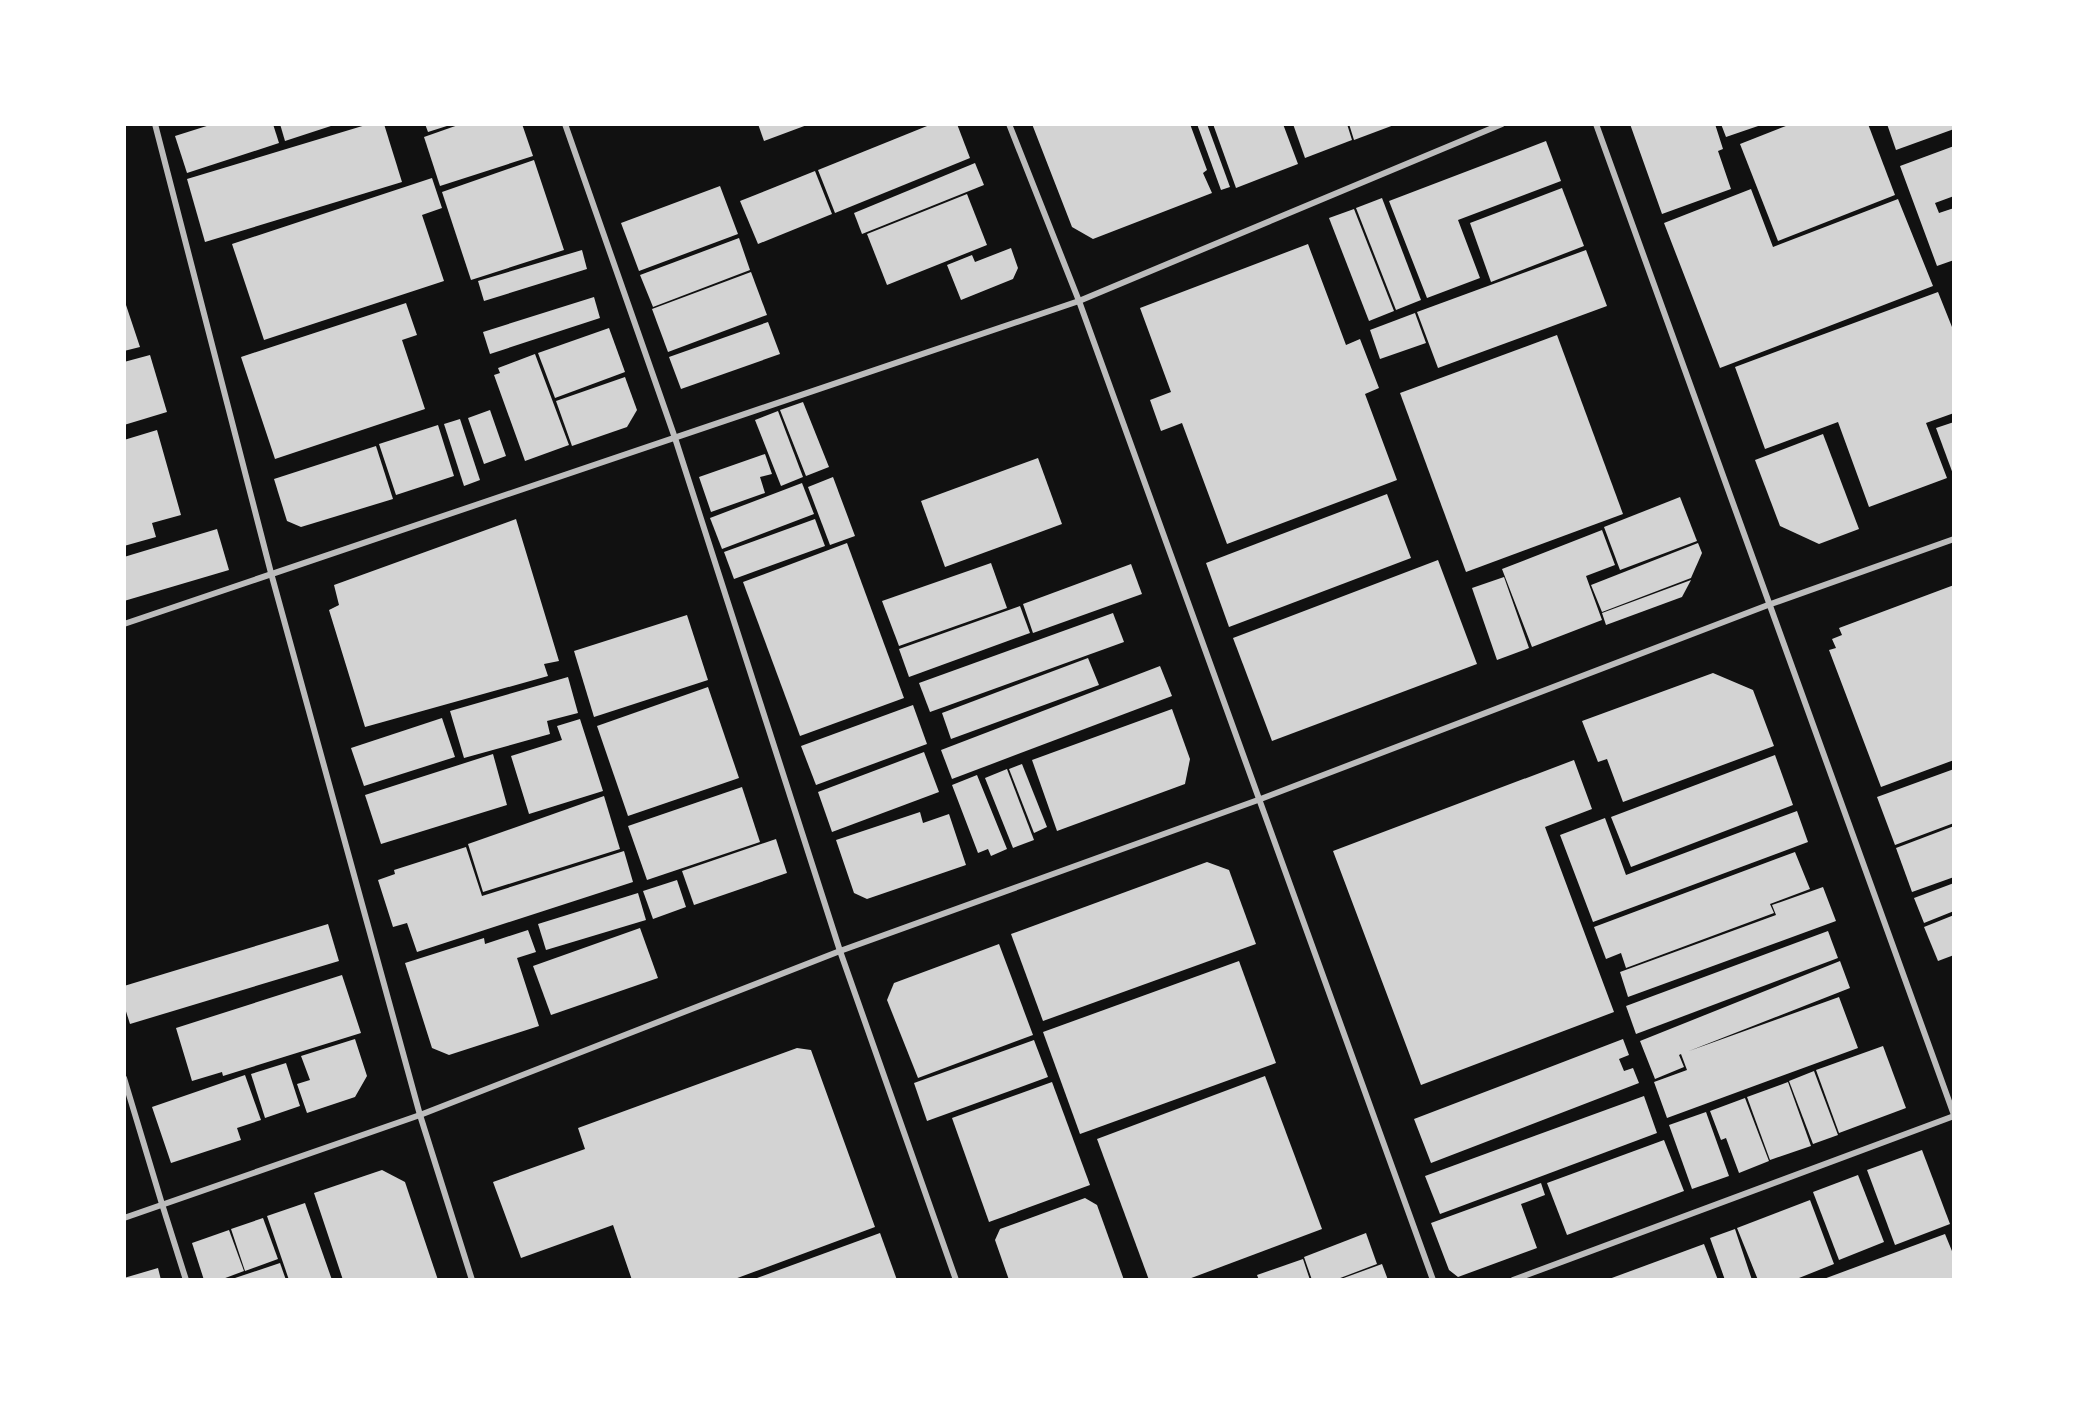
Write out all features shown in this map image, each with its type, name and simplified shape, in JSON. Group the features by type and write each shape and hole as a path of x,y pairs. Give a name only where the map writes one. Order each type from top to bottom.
{"street":[{"path":"155,124 271,573 420,1115 472,1280"},
{"path":"565,124 675,438 840,951 956,1280"},
{"path":"1008,124 1079,301 1433,1280"},
{"path":"124,624 1079,301 1502,124"},
{"path":"1513,1280 1953,1116 1596,124"},
{"path":"124,1218 420,1115 840,951 1258,800 1768,605 1953,539"},
{"path":"124,1078 186,1280"}],"building":[{"path":"213,124 273,124 279,143 187,173 175,136"},
{"path":"280,124 334,124 334,125 285,141"},
{"path":"369,124 384,124 402,182 205,242 187,179"},
{"path":"425,124 450,124 450,125 428,132"},
{"path":"461,124 522,124 533,156 440,186 424,137"},
{"path":"758,124 807,124 807,125 764,141"},
{"path":"932,124 957,124 970,158 835,213 818,170"},
{"path":"1032,124 1190,124 1207,170 1203,173 1212,193 1093,239 1072,227"},
{"path":"1197,124 1207,124 1230,187 1221,190"},
{"path":"1213,124 1283,124 1298,164 1236,188"},
{"path":"1293,124 1347,124 1352,140 1305,158"},
{"path":"1349,124 1394,124 1394,125 1354,140"},
{"path":"1630,124 1715,124 1723,149 1718,151 1731,189 1662,214"},
{"path":"1721,124 1761,124 1761,125 1726,137"},
{"path":"1791,124 1868,124 1895,195 1778,241 1740,144"},
{"path":"1887,124 1954,124 1954,129 1896,150"},
{"path":"1546,141 1561,181 1458,220 1480,278 1427,298 1389,201"},
{"path":"1954,146 1954,196 1935,203 1939,213 1954,208 1954,260 1937,266 1900,166"},
{"path":"534,160 564,250 471,280 442,192"},
{"path":"975,163 984,185 862,234 854,213"},
{"path":"815,171 832,214 758,244 740,201"},
{"path":"432,178 442,208 422,215 444,281 264,340 232,244"},
{"path":"720,186 738,234 639,271 621,223"},
{"path":"1562,188 1584,246 1491,282 1470,223"},
{"path":"1751,189 1773,247 1898,199 1933,286 1720,368 1664,223"},
{"path":"967,194 987,245 887,285 867,234"},
{"path":"1382,198 1421,300 1396,310 1356,208"},
{"path":"1354,209 1394,311 1369,321 1329,218"},
{"path":"739,238 750,270 653,307 640,275"},
{"path":"1308,244 1346,345 1360,339 1379,388 1365,394 1397,480 1227,544 1182,423 1161,431 1150,400 1171,392 1140,308"},
{"path":"1011,248 1018,268 1013,279 961,300 947,265 972,255 975,262"},
{"path":"582,250 587,269 484,301 478,281"},
{"path":"1586,250 1607,306 1438,368 1417,312"},
{"path":"751,272 767,315 668,352 652,309"},
{"path":"1938,292 1954,332 1954,413 1926,423 1947,478 1869,507 1838,422 1765,449 1735,367"},
{"path":"594,297 600,318 490,354 483,332"},
{"path":"124,299 140,347 124,351"},
{"path":"406,303 417,335 402,340 425,409 275,459 241,357"},
{"path":"1415,313 1426,343 1380,359 1370,330"},
{"path":"768,322 780,354 681,389 669,357"},
{"path":"609,328 625,372 555,398 538,353"},
{"path":"1557,335 1623,514 1466,572 1400,393"},
{"path":"535,354 569,445 525,461 494,375 500,373 498,368"},
{"path":"150,355 167,412 124,425 124,362"},
{"path":"625,377 637,410 627,427 572,446 556,401"},
{"path":"803,402 829,467 806,476 780,410"},
{"path":"490,410 506,456 484,464 468,418"},
{"path":"778,411 803,477 781,486 755,420"},
{"path":"460,419 480,480 464,486 444,424"},
{"path":"1954,422 1954,474 1953,474 1936,428"},
{"path":"438,425 454,476 396,495 379,444"},
{"path":"157,430 181,515 152,523 156,537 124,546 124,440"},
{"path":"1823,434 1859,529 1819,544 1780,526 1755,460"},
{"path":"376,446 393,499 301,527 287,521 274,479"},
{"path":"765,454 772,474 760,477 765,493 711,512 699,477"},
{"path":"1038,458 1062,524 945,567 921,501"},
{"path":"833,477 855,536 830,545 808,487"},
{"path":"802,483 814,514 722,549 710,518"},
{"path":"1387,494 1411,558 1229,627 1206,563"},
{"path":"1680,497 1697,541 1620,570 1604,527"},
{"path":"516,519 559,661 544,664 548,676 365,727 329,610 339,605 334,585"},
{"path":"815,519 825,546 734,579 724,552"},
{"path":"217,529 229,570 124,601 124,557"},
{"path":"1602,530 1615,565 1586,576 1602,620 1532,647 1502,569"},
{"path":"847,543 904,698 800,736 743,582"},
{"path":"1698,543 1702,553 1691,578 1602,612 1591,585"},
{"path":"1438,560 1477,664 1272,741 1233,638"},
{"path":"991,563 1007,608 899,646 882,601"},
{"path":"1131,564 1142,594 1033,633 1023,604"},
{"path":"1504,577 1529,648 1497,660 1472,588"},
{"path":"1691,580 1682,597 1606,625 1602,613"},
{"path":"1954,585 1954,760 1881,787 1829,650 1836,648 1832,639 1842,635 1839,628"},
{"path":"1020,606 1030,633 909,677 899,649"},
{"path":"1113,613 1124,642 930,712 919,683"},
{"path":"687,615 708,680 594,717 574,651"},
{"path":"1088,658 1099,685 951,739 942,713"},
{"path":"1160,666 1172,696 952,779 941,750"},
{"path":"1713,673 1753,690 1774,746 1623,802 1607,759 1598,762 1582,721"},
{"path":"568,677 578,713 547,721 550,734 464,758 450,711"},
{"path":"708,687 739,778 628,816 597,726"},
{"path":"913,705 927,744 816,785 801,746"},
{"path":"1172,709 1190,759 1185,784 1057,831 1032,760"},
{"path":"442,718 455,757 364,786 351,748"},
{"path":"580,719 603,791 529,814 511,756 562,740 557,726"},
{"path":"924,752 939,792 832,832 818,792"},
{"path":"493,754 507,805 381,844 365,795"},
{"path":"1775,755 1793,805 1631,867 1611,817"},
{"path":"1574,760 1592,809 1545,827 1614,1012 1421,1085 1333,851"},
{"path":"1022,764 1047,827 1034,833 1009,769"},
{"path":"1007,769 1034,840 1013,848 985,778"},
{"path":"1954,769 1954,823 1895,845 1877,797"},
{"path":"977,775 1007,849 991,856 988,849 978,853 952,785"},
{"path":"742,787 760,842 647,880 628,826"},
{"path":"604,796 620,849 483,892 468,844"},
{"path":"1797,811 1808,842 1593,922 1560,835 1605,818 1626,875"},
{"path":"920,812 923,823 949,814 966,865 867,899 854,893 836,840"},
{"path":"1954,826 1954,877 1912,892 1896,848"},
{"path":"776,839 787,873 694,905 682,871"},
{"path":"466,847 482,896 624,851 633,882 417,952 407,923 393,927 378,880 395,874 394,870"},
{"path":"1795,852 1810,889 1770,904 1774,913 1626,968 1621,953 1606,959 1594,927"},
{"path":"1207,862 1229,870 1256,944 1043,1021 1011,934"},
{"path":"677,880 686,907 653,919 643,891"},
{"path":"1954,883 1954,911 1924,923 1914,898"},
{"path":"1823,887 1836,921 1628,997 1620,972 1776,915 1772,905"},
{"path":"638,893 646,920 546,950 538,924"},
{"path":"1954,915 1954,955 1938,961 1924,927"},
{"path":"328,924 339,961 130,1024 124,1005 124,986"},
{"path":"640,928 658,978 551,1015 533,966"},
{"path":"528,930 536,952 517,958 539,1026 449,1055 432,1048 405,963 484,938 485,944"},
{"path":"1828,931 1838,958 1636,1034 1626,1006"},
{"path":"999,944 1033,1035 918,1078 887,1000 894,983"},
{"path":"1239,961 1276,1063 1080,1134 1043,1032"},
{"path":"1840,961 1850,988 1689,1051 1839,997 1858,1048 1667,1118 1654,1082 1687,1070 1681,1054 1679,1055 1684,1067 1655,1079 1640,1041"},
{"path":"342,975 361,1033 223,1076 222,1072 192,1081 176,1028"},
{"path":"355,1039 367,1076 355,1097 307,1113 297,1084 310,1080 301,1056"},
{"path":"1623,1039 1629,1055 1619,1059 1624,1071 1633,1068 1639,1083 1431,1163 1414,1119"},
{"path":"1034,1040 1048,1077 927,1121 914,1083"},
{"path":"1883,1046 1906,1108 1839,1133 1816,1070"},
{"path":"797,1048 811,1050 875,1227 732,1280 632,1280 613,1225 521,1258 493,1182 585,1149 578,1128"},
{"path":"286,1063 300,1106 265,1118 251,1074"},
{"path":"1814,1071 1838,1135 1813,1144 1789,1081"},
{"path":"245,1075 261,1120 237,1128 241,1140 171,1163 152,1107"},
{"path":"1265,1076 1322,1229 1186,1280 1149,1280 1097,1139"},
{"path":"1052,1082 1090,1185 989,1222 952,1118"},
{"path":"1788,1082 1811,1146 1770,1160 1747,1097"},
{"path":"1644,1096 1657,1133 1440,1214 1425,1176"},
{"path":"1745,1098 1769,1161 1739,1173 1726,1138 1721,1140 1710,1111"},
{"path":"1706,1112 1729,1176 1692,1189 1669,1125"},
{"path":"1664,1140 1684,1191 1567,1235 1547,1183"},
{"path":"1922,1150 1950,1224 1895,1245 1867,1170"},
{"path":"382,1170 405,1182 438,1280 343,1280 314,1193"},
{"path":"1858,1175 1884,1242 1839,1260 1813,1192"},
{"path":"1541,1183 1545,1195 1521,1204 1537,1248 1458,1277 1449,1270 1431,1223"},
{"path":"1085,1198 1097,1205 1124,1280 1009,1280 995,1240 1000,1229"},
{"path":"1810,1200 1834,1264 1794,1280 1758,1280 1737,1228"},
{"path":"305,1203 332,1280 289,1280 267,1216"},
{"path":"263,1218 278,1259 245,1271 231,1229"},
{"path":"1735,1229 1752,1280 1725,1280 1710,1238"},
{"path":"229,1230 244,1271 220,1280 204,1280 192,1243"},
{"path":"880,1233 897,1280 758,1280 757,1278"},
{"path":"1366,1233 1377,1264 1335,1280 1312,1280 1304,1257"},
{"path":"1945,1234 1954,1256 1954,1280 1821,1280"},
{"path":"1704,1244 1718,1280 1609,1280 1609,1279"},
{"path":"1303,1259 1310,1280 1259,1280 1257,1275"},
{"path":"280,1263 286,1280 232,1279"},
{"path":"1382,1264 1388,1280 1341,1280 1341,1279"},
{"path":"158,1268 161,1280 124,1280 124,1278"}]}
